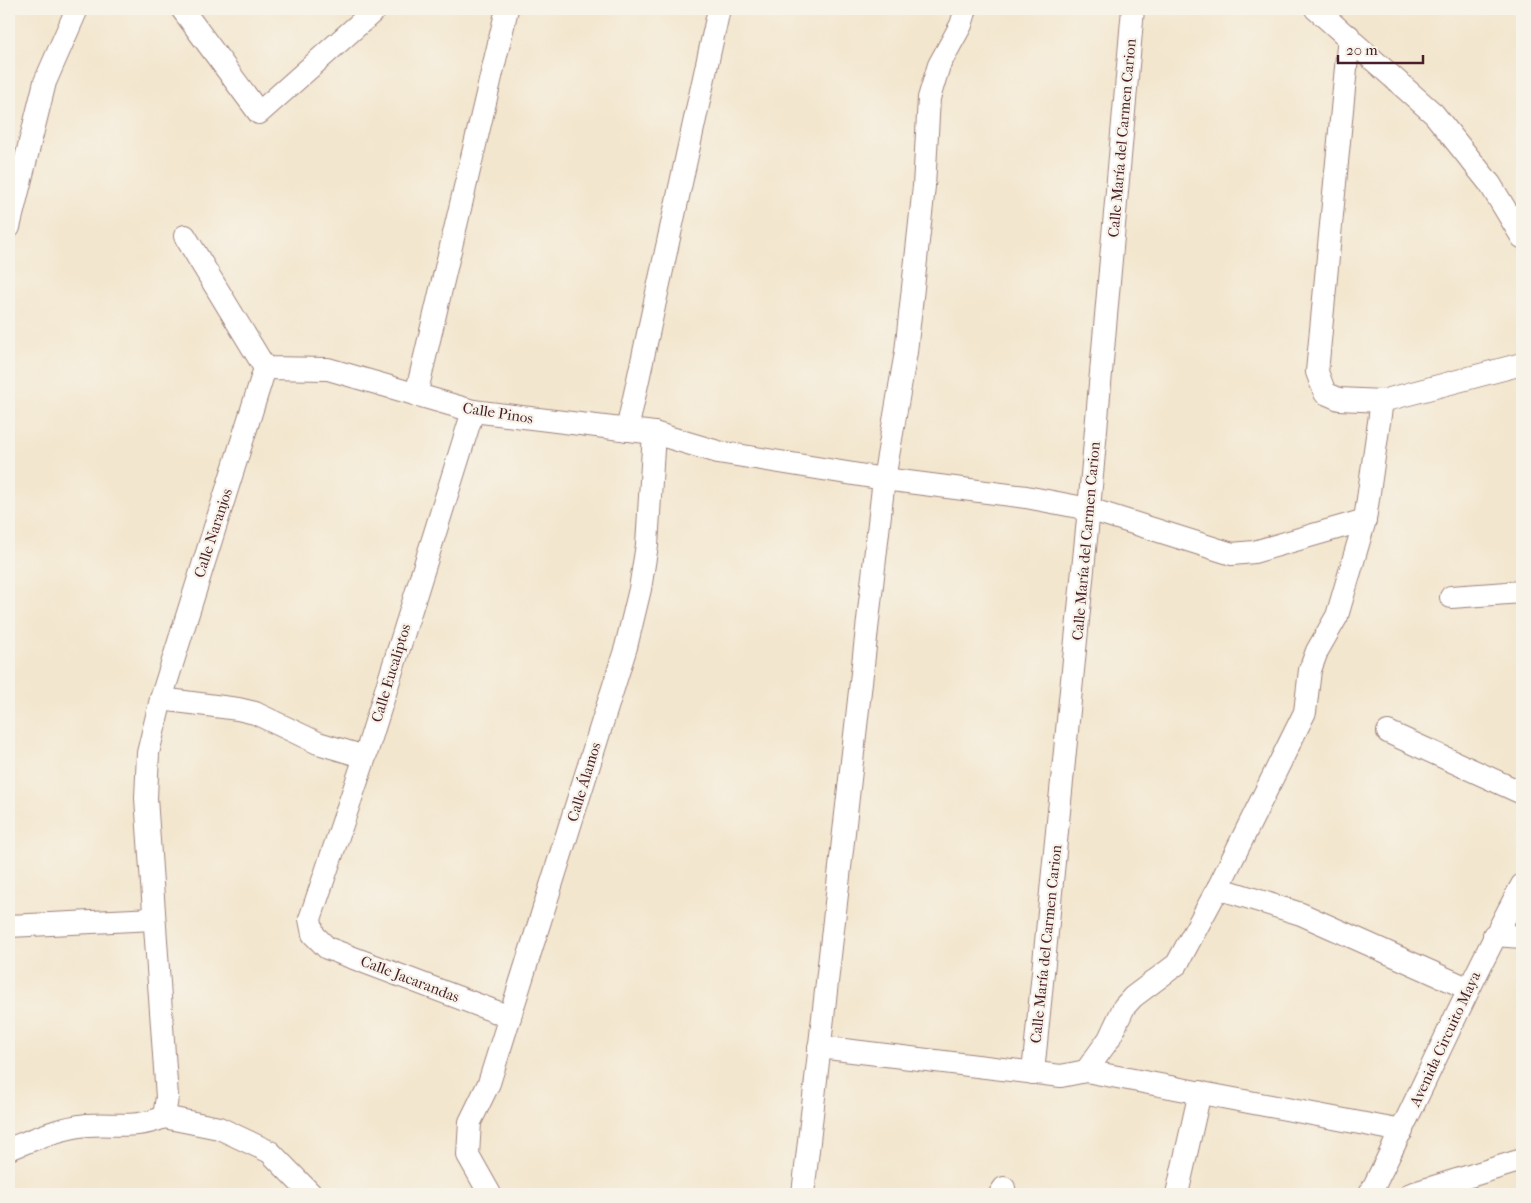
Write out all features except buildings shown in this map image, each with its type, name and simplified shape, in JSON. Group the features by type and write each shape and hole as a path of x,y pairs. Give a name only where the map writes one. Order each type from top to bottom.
{"street":[{"path":"9,227 45,82 77,9"},
{"path":"182,9 259,114 376,9"},
{"path":"416,395 507,9"},
{"path":"627,430 719,9"},
{"path":"803,1194 884,479 906,352 924,186 929,98 939,66 961,26 966,9"},
{"name":"Calle María del Carmen Carion","path":"1033,1073 1090,509 1133,9"},
{"path":"1316,9 1349,36 1434,114 1490,184 1522,237"},
{"path":"1349,36 1317,372 1325,393 1339,399 1382,401 1522,364"},
{"path":"185,236 265,368"},
{"name":"Calle Pinos","path":"265,368 328,369 473,411 654,433 718,452 884,479 1018,496 1090,509 1232,554 1254,552 1365,520"},
{"name":"Calle Naranjos","path":"164,1117 167,1097 146,798 148,753 160,698 265,368"},
{"path":"1086,1071 1109,1039 1129,1002 1177,964 1218,888 1306,712 1310,670 1317,651 1337,616 1365,520 1382,401"},
{"name":"Calle Eucaliptos","path":"313,934 310,919 365,757 473,411"},
{"name":"Calle Álamos","path":"490,1194 468,1155 470,1122 489,1083 626,647 640,589 647,545 654,433"},
{"path":"1452,596 1522,592"},
{"path":"160,698 255,713 318,743 365,757"},
{"path":"1388,732 1522,793"},
{"name":"Avenida Circuito Maya","path":"1370,1194 1402,1131 1467,988 1522,885"},
{"path":"1218,888 1301,914 1467,988"},
{"path":"9,926 154,919"},
{"name":"Calle Jacarandas","path":"313,934 327,948 510,1017"},
{"path":"1494,935 1522,937"},
{"path":"819,1047 1062,1076 1086,1071 1402,1131"},
{"path":"1177,1194 1200,1092"},
{"path":"9,1149 46,1134 78,1127 147,1124 164,1117 219,1128 270,1152 311,1194"},
{"path":"1411,1194 1522,1160"}]}
